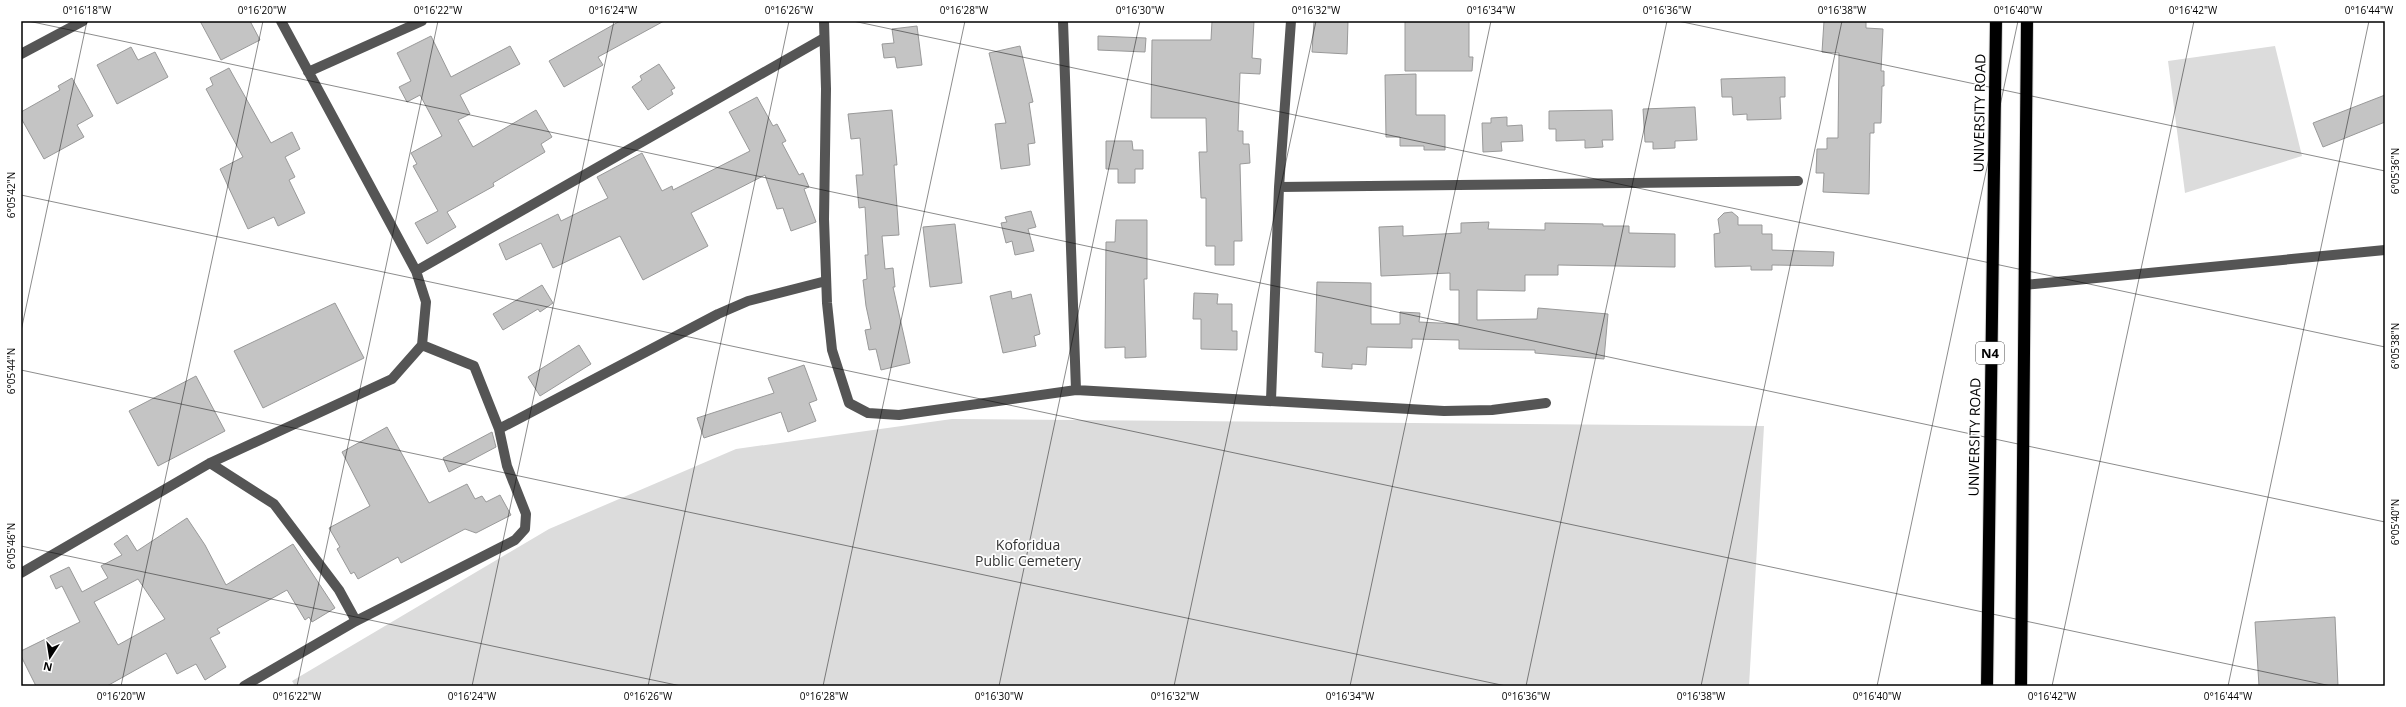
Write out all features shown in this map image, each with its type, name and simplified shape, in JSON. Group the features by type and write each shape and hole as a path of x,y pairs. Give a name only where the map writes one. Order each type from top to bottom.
{"highway":[{"name":"UNIVERSITY ROAD","path":"1987,686 1996,21"},
{"name":"N4","path":"2021,686 2027,21"}],"street":[{"path":"21,54 83,21"},
{"path":"21,573 210,463 392,379 422,345 426,302 416,271 282,21"},
{"path":"308,72 422,21"},
{"path":"824,21 826,281 832,350 849,403 868,413 899,415 1076,390 1444,411 1492,410 1546,403"},
{"path":"1064,21 1076,390"},
{"path":"1271,400 1279,187 1291,21"},
{"path":"416,271 824,38"},
{"path":"1279,187 1798,180"},
{"path":"2024,285 2385,250"},
{"path":"499,428 718,314 748,301 826,281"},
{"path":"244,686 356,621 515,540 525,529 526,514 507,466 499,428 474,366 422,345"},
{"path":"210,463 274,504 339,590 356,621"}],"green space":[{"path":"2275,46 2302,156 2185,193 2168,61"},
{"name":"Koforidua Public Cemetery","path":"952,419 1764,426 1749,686 295,686 292,681 549,529 736,449"}],"building":[{"path":"200,21 250,21 260,40 221,60"},
{"path":"620,21 664,21 598,57 603,65 564,87 549,61"},
{"path":"1212,21 1254,21 1252,58 1261,59 1260,74 1240,73 1238,131 1243,131 1243,144 1249,144 1250,163 1240,164 1242,241 1234,241 1234,265 1215,265 1215,246 1206,246 1206,198 1201,198 1199,152 1207,152 1206,118 1151,118 1152,40 1211,40"},
{"path":"1314,21 1348,21 1347,54 1312,52"},
{"path":"1405,21 1469,21 1469,57 1473,57 1472,71 1405,71"},
{"path":"1824,21 1866,21 1866,28 1883,29 1881,71 1884,71 1884,86 1882,86 1881,123 1874,123 1874,133 1870,133 1869,194 1823,192 1824,173 1816,173 1817,149 1827,149 1827,138 1838,138 1839,53 1822,52"},
{"path":"917,26 922,65 897,68 895,57 884,58 882,44 894,43 892,29"},
{"path":"431,36 451,77 510,46 520,64 460,95 470,114 458,120 473,147 536,110 552,137 541,144 545,152 493,183 494,186 447,212 456,227 427,244 415,223 438,211 413,166 417,164 411,153 442,136 420,95 407,102 399,87 411,81 397,53"},
{"path":"1098,36 1146,38 1145,52 1098,50"},
{"path":"1020,46 1033,102 1029,103 1035,143 1028,144 1030,165 1001,169 995,124 1006,123 989,53"},
{"path":"131,47 138,60 155,52 168,77 117,104 97,65"},
{"path":"659,64 675,88 671,90 673,94 648,110 632,87 642,80 640,76"},
{"path":"229,68 271,143 292,132 300,149 285,157 295,177 289,180 305,213 278,226 274,217 248,229 220,169 243,157 206,89 213,85 210,78"},
{"path":"1416,74 1416,115 1445,115 1445,150 1424,150 1424,146 1400,146 1400,137 1386,137 1385,75"},
{"path":"1785,77 1785,97 1780,97 1781,119 1747,120 1747,114 1733,115 1732,97 1722,97 1721,79"},
{"path":"72,78 93,116 77,125 84,137 44,159 21,118 21,112 60,90 58,86"},
{"path":"2385,95 2385,122 2323,147 2313,123"},
{"path":"757,97 773,126 777,124 786,141 782,143 799,175 803,173 809,187 804,189 816,222 791,231 783,208 777,209 765,175 691,213 708,246 643,280 620,236 553,268 541,243 506,260 499,244 558,214 561,221 608,198 597,177 642,153 662,191 672,186 673,190 750,151 729,112"},
{"path":"1695,107 1697,140 1675,141 1675,148 1653,149 1653,142 1645,142 1643,109"},
{"path":"892,110 897,165 894,165 899,235 882,236 885,269 893,268 895,287 893,287 910,363 881,370 876,349 869,350 865,330 871,329 866,306 863,280 867,279 865,255 868,255 865,207 859,208 856,175 863,175 860,138 851,139 848,114"},
{"path":"1612,110 1613,140 1602,140 1603,147 1585,148 1585,140 1556,141 1556,129 1549,129 1549,111"},
{"path":"1507,117 1507,126 1522,125 1523,141 1501,142 1502,151 1483,152 1482,123 1491,123 1491,118"},
{"path":"1106,141 1132,141 1133,150 1143,150 1143,169 1135,169 1135,183 1118,183 1118,169 1106,169"},
{"path":"1031,211 1036,227 1028,229 1034,251 1015,255 1012,241 1006,243 1001,223 1007,222 1005,217"},
{"path":"1732,212 1738,217 1738,225 1762,225 1762,234 1772,234 1772,250 1834,252 1833,266 1772,265 1772,270 1751,270 1751,266 1715,267 1714,234 1720,233 1718,219 1724,213"},
{"path":"1116,220 1147,220 1147,279 1144,279 1146,357 1125,358 1125,347 1105,348 1106,242 1115,242"},
{"path":"1489,222 1488,229 1545,230 1545,223 1603,224 1603,226 1629,226 1629,233 1675,234 1675,267 1558,265 1558,275 1525,275 1525,291 1477,290 1477,320 1537,319 1538,308 1608,314 1604,359 1535,353 1535,350 1459,349 1459,340 1412,339 1412,348 1367,347 1366,365 1352,364 1352,369 1322,367 1323,353 1315,352 1317,282 1371,283 1371,324 1400,324 1400,312 1420,313 1419,322 1459,324 1459,290 1450,290 1450,273 1381,276 1379,227 1403,226 1403,236 1461,233 1461,223"},
{"path":"955,224 962,283 930,287 923,227"},
{"path":"542,285 553,303 540,312 538,309 503,330 493,314"},
{"path":"1011,291 1012,299 1031,294 1040,334 1034,336 1036,346 1003,353 990,296"},
{"path":"1194,293 1218,294 1217,304 1232,304 1232,331 1237,331 1237,350 1201,349 1201,319 1193,319"},
{"path":"335,303 364,358 263,408 234,351"},
{"path":"579,345 591,364 540,396 528,377"},
{"path":"804,365 817,400 809,403 816,421 788,432 781,412 704,438 697,418 774,393 768,378"},
{"path":"196,376 225,431 158,466 129,411"},
{"path":"387,427 429,503 467,484 475,499 482,496 486,502 500,495 511,515 476,533 465,529 401,563 398,557 358,579 354,572 351,574 337,549 340,547 329,528 370,506 342,452"},
{"path":"492,432 496,447 449,472 443,458"},
{"path":"187,518 205,545 226,585 293,544 335,608 312,622 309,617 305,620 287,590 217,629 220,633 210,638 226,667 205,680 196,664 177,674 166,653 107,686 36,686 21,656 21,651 80,622 62,586 56,589 50,576 69,567 82,592 108,578 101,566 122,555 114,544 127,535 137,551","holes":["138,579 165,619 118,645 94,602"]},
{"path":"2335,617 2338,686 2259,686 2255,622"}]}
